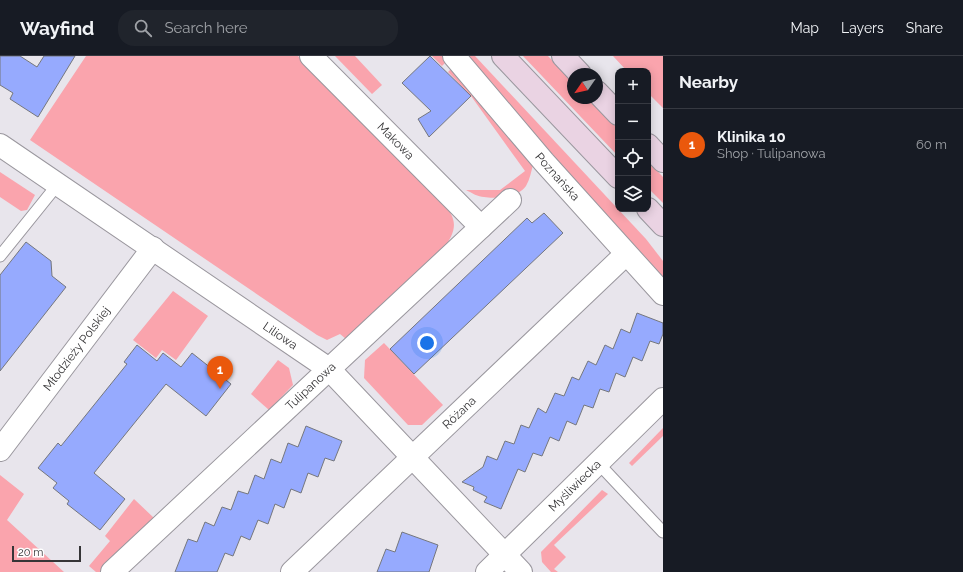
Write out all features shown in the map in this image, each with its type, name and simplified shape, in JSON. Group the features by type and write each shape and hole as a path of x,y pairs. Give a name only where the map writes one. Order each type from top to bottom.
{"main road":[{"path":"503,56 617,176"},
{"path":"563,56 574,68"},
{"path":"603,98 615,111"},
{"path":"651,148 663,161"},
{"path":"651,212 663,225"}],"street":[{"name":"Makowa","path":"311,56 481,227"},
{"name":"Poznańska","path":"454,56 544,162 663,294"},
{"name":"Liliowa","path":"0,145 330,369 520,572"},
{"name":"Tulipanowa","path":"112,572 510,200"},
{"name":"Młodzieży Polskiej","path":"0,450 153,248"},
{"name":"Różana","path":"292,572 626,254"},
{"name":"Myśliwiecka","path":"487,572 663,399"}],"lane":[{"path":"0,256 58,184"},
{"path":"598,463 663,532"}],"shaded area":[{"path":"86,56 298,56 448,209 454,225 450,239 444,249 346,339 340,334 327,340 317,335 30,140"},
{"path":"335,56 355,56 382,85 372,94"},
{"path":"432,56 445,56 533,165 526,186 523,190 513,195 489,198 475,195 466,190 500,190 525,171 471,96 448,72 452,68 446,62 442,66"},
{"path":"462,56 475,56 615,206 615,212 621,212 646,239 663,261 663,285"},
{"path":"523,56 548,56 567,76 567,102"},
{"path":"613,56 663,56 663,108 651,96 651,68 624,68"},
{"path":"569,104 594,104 615,126 615,153"},
{"path":"651,164 663,177 663,203 651,191"},
{"path":"0,172 35,195 27,210 21,211 0,197"},
{"path":"173,291 208,316 176,360 162,350 156,358 133,340"},
{"path":"384,343 443,405 422,425 408,425 364,378 365,360"},
{"path":"278,360 289,368 293,385 269,410 251,394"},
{"path":"663,428 663,436 632,466 629,463"},
{"path":"0,475 24,494 7,520 64,572 0,572"},
{"path":"602,490 608,494 554,545 566,557 554,569 558,572 551,572 542,562 541,552"},
{"path":"134,499 154,518 101,572 96,572 89,566 110,541 105,536"}],"building":[{"path":"0,56 20,56 37,67 44,56 75,56 38,117 10,99 13,93 0,85"},
{"path":"430,56 471,96 429,137 418,119 431,111 402,83"},
{"path":"544,213 563,233 414,374 390,349 527,218 532,223"},
{"path":"26,242 51,261 52,276 66,287 0,371 0,275"},
{"path":"637,313 663,323 663,334 659,344 650,341 642,361 633,357 625,377 616,373 609,392 600,389 593,408 584,405 576,425 567,421 559,441 550,437 542,456 533,453 525,472 518,469 501,509 484,502 487,497 473,490 474,487 462,482 483,467 487,456 497,460 505,441 514,444 521,425 529,428 538,408 546,413 555,393 564,396 572,377 579,380 588,361 596,365 605,345 613,349 621,329 630,333"},
{"path":"137,345 157,361 163,353 181,367 192,353 231,384 206,416 166,384 94,473 125,499 100,530 67,504 69,501 53,488 57,483 38,468 58,443 61,446 127,364 124,362"},
{"path":"306,426 342,441 334,461 325,458 318,477 308,473 301,493 291,489 284,508 275,504 268,524 258,520 250,540 241,536 233,556 225,553 217,572 175,572 188,539 197,542 205,522 214,526 222,507 231,510 238,491 248,494 255,475 264,479 271,459 281,463 288,443 298,447"},
{"path":"402,532 438,545 429,572 377,572 386,549 395,552"}],"place":[{"name":"Klinika 10","path":"220,389"}]}
